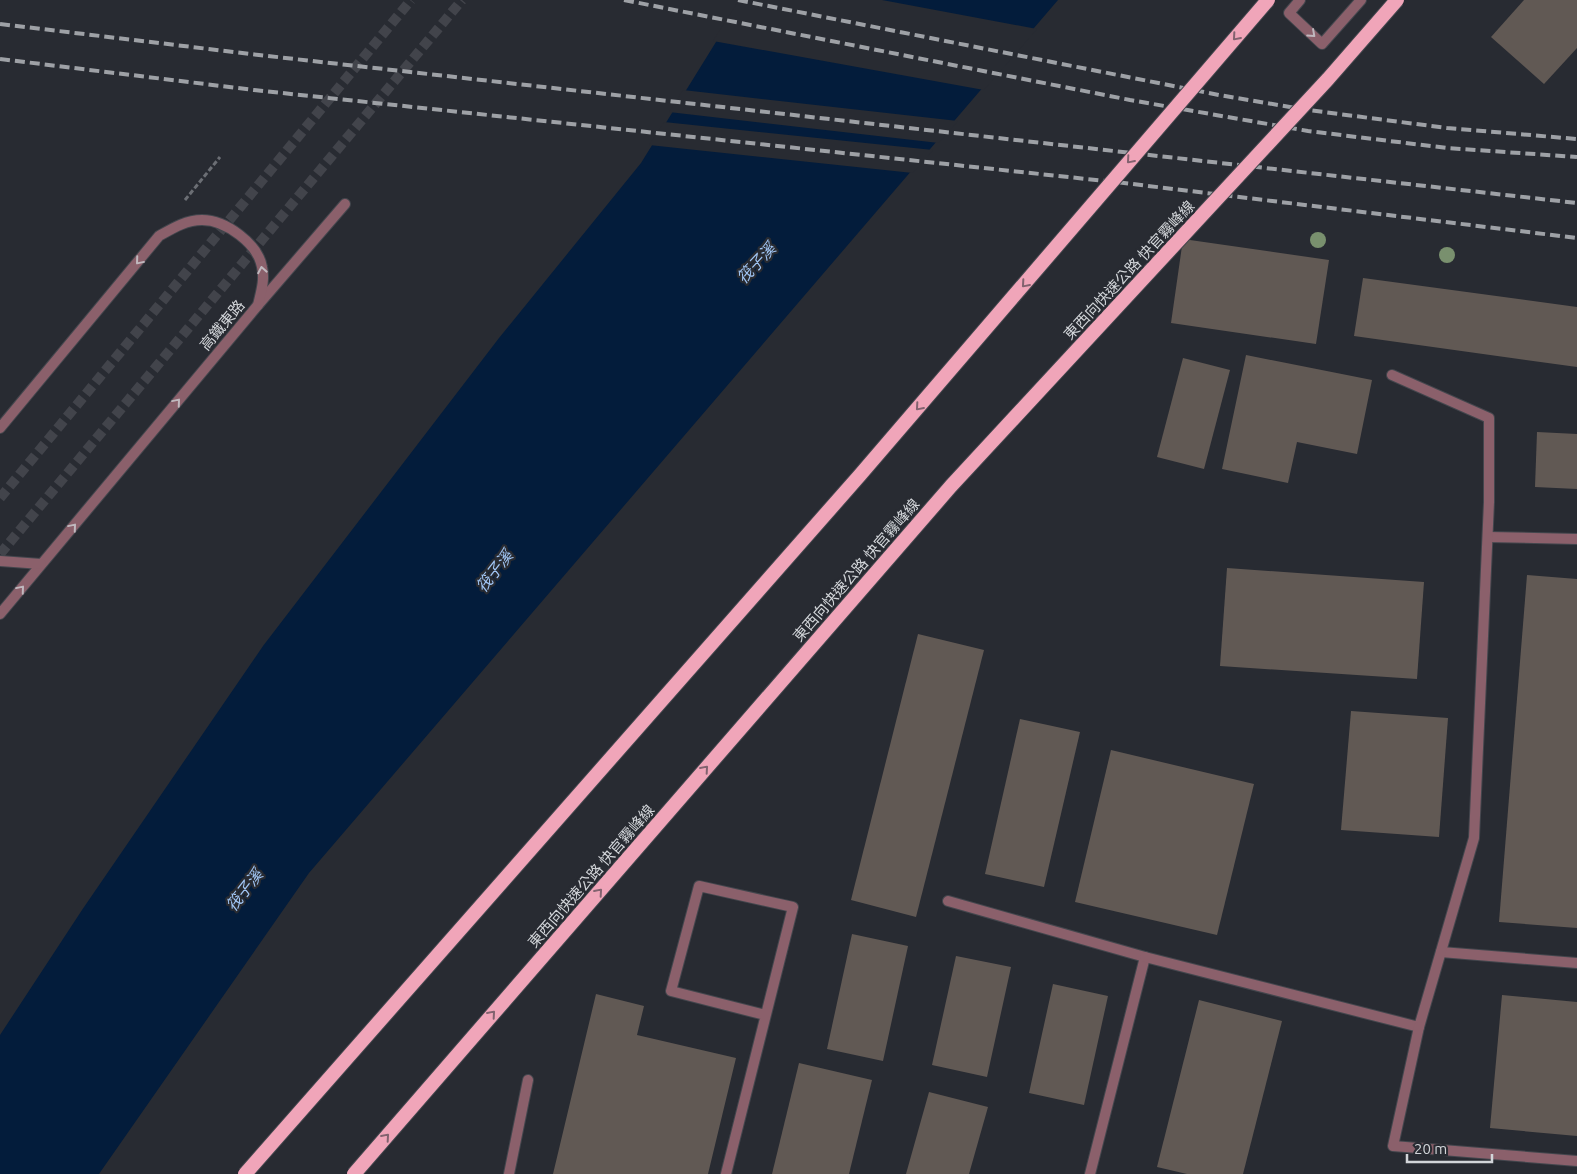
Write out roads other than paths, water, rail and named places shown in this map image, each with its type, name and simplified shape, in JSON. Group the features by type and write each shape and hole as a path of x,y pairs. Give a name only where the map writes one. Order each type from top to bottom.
{"highway":[{"path":"245,1174 854,483 1268,0"},
{"name":"東西向快速公路 快官霧峰線","path":"354,1174 951,486 1328,79 1397,0"}],"street":[{"path":"1300,0 1289,14 1322,44 1361,0"},
{"path":"258,305 345,204"},
{"name":"高鐵東路","path":"0,428 159,236 180,224 203,220 222,225 241,235 254,248 262,266 264,283 258,305 0,614"},
{"path":"1392,375 1489,418 1488,537 1474,838 1419,1027 1393,1146 1577,1161"},
{"path":"1488,537 1577,539"},
{"path":"0,561 41,564"},
{"path":"726,1174 793,907 699,886 671,992 765,1016"},
{"path":"948,901 1145,957 1419,1027"},
{"path":"1441,952 1577,963"},
{"path":"1090,1174 1145,957"},
{"path":"509,1174 528,1080"}],"water":[{"name":"筏子溪","path":"742,0 1058,0 309,873 99,1174 0,1174 0,1035 82,910 263,646 499,338 641,163"}],"tunnel":[{"path":"0,498 411,0"},
{"path":"0,554 462,0"}],"railway":[{"path":"624,0 1130,100 1308,131 1447,148 1577,157"},
{"path":"738,0 1219,95 1308,110 1447,128 1577,139"},
{"path":"0,24 259,55 1577,203"},
{"path":"0,59 254,90 1124,183 1577,238"}]}
